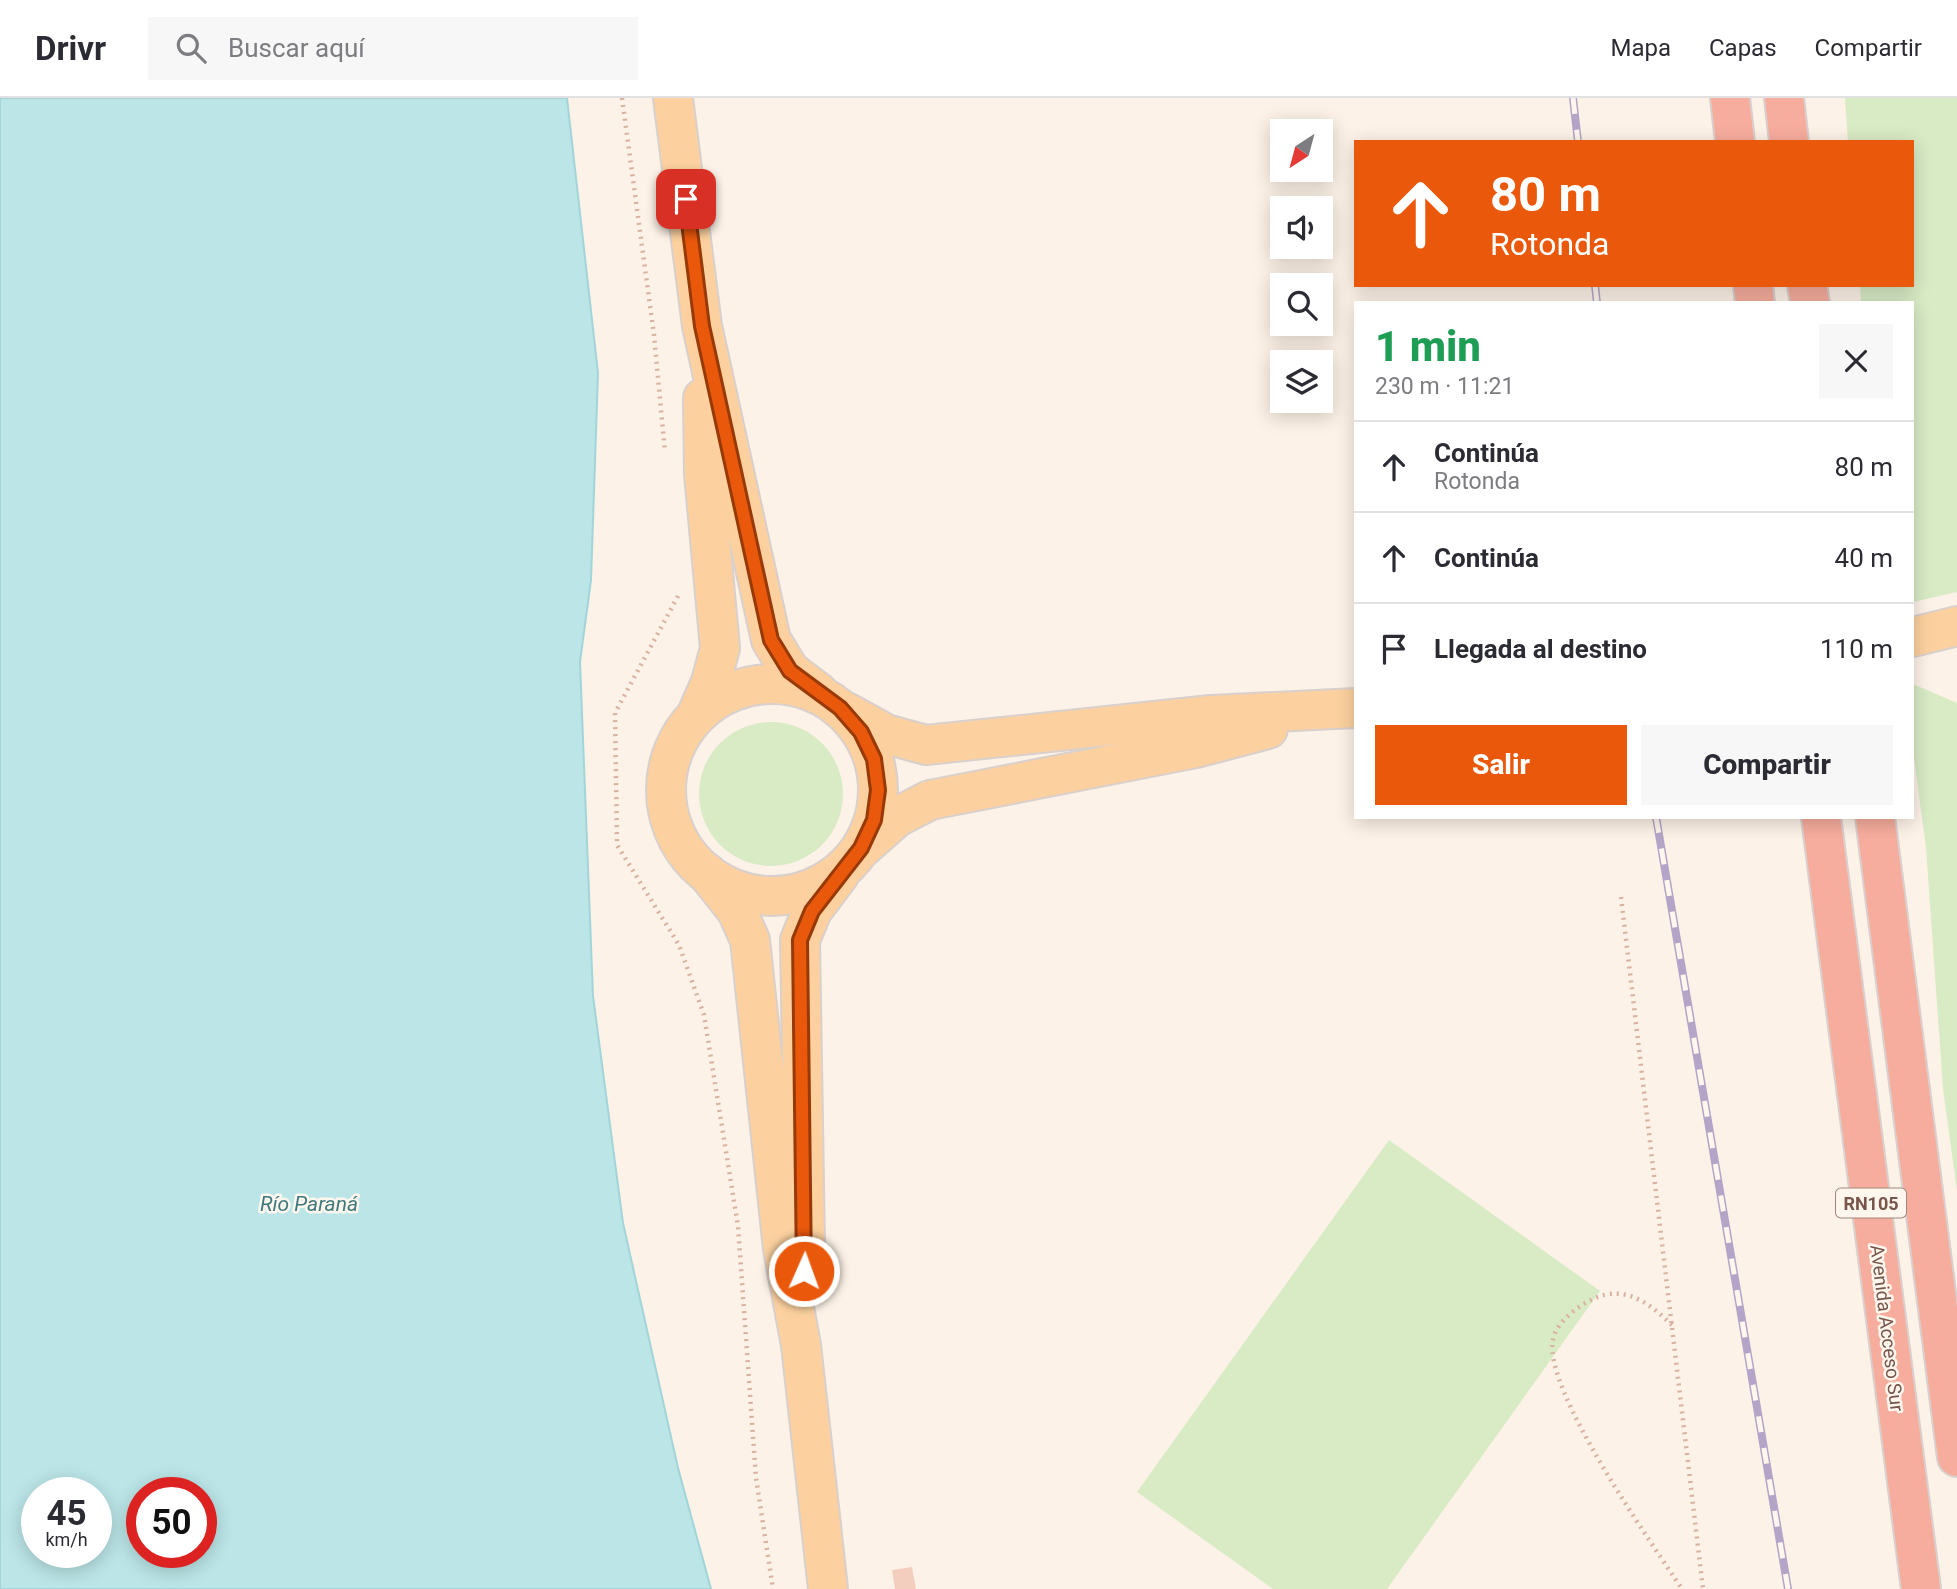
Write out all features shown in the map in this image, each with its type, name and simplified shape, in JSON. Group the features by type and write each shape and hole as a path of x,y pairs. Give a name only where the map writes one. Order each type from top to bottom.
{"highway":[{"path":"1730,98 1735,140"},
{"path":"1784,98 1789,140"},
{"name":"Avenida Acceso Sur","path":"1821,819 1921,1589"},
{"name":"RN105","path":"1875,819 1957,1457"}],"main road":[{"path":"673,98 702,326 771,640 790,671 833,703 886,734 926,745 1211,715 1349,709"},
{"path":"702,326 704,474 720,648 711,682 697,714 676,743 666,778 668,813 682,846 737,911 750,940 783,1249 800,1345 828,1589"},
{"path":"1914,637 1957,626"},
{"path":"1914,637 1957,640"},
{"path":"697,714 725,694 759,684 793,686 833,703 861,732 874,759 878,790 874,820 853,858 812,911 800,940 805,1247 800,1345"},
{"path":"707,873 732,888 761,895 791,894 820,885 897,817 930,800 1196,748 1349,709"}],"path":[{"path":"1621,897 1703,1589"},
{"path":"1673,1325 1649,1303 1613,1291 1586,1302 1573,1311 1553,1338 1552,1355 1558,1380 1586,1434 1682,1589"}],"green space":[{"path":"1845,98 1957,98 1957,592 1914,602 1914,301 1861,301 1860,287 1914,287 1914,140 1848,140"},
{"path":"1914,684 1957,703 1957,1191 1943,1089 1926,848 1914,758"},
{"path":"771,722 799,727 822,743 838,766 843,794 838,822 822,845 799,861 771,866 743,861 720,845 704,822 699,794 704,766 720,743 743,727"},
{"path":"1389,1140 1600,1291 1387,1589 1273,1589 1137,1492"}],"water":[{"name":"Río Paraná","path":"0,98 567,98 598,373 591,580 580,662 593,996 623,1223 678,1468 711,1589 0,1589"}],"building":[{"path":"912,1567 916,1589 895,1589 892,1570"}],"railway":[{"path":"1573,98 1578,140"},
{"path":"1595,287 1597,301"},
{"path":"1656,819 1788,1589"}],"route":[{"path":"686,199 702,326 735,465 771,640 790,671 840,708 861,732 874,759 878,790 874,820 861,848 812,911 800,940 804,1271"}]}
